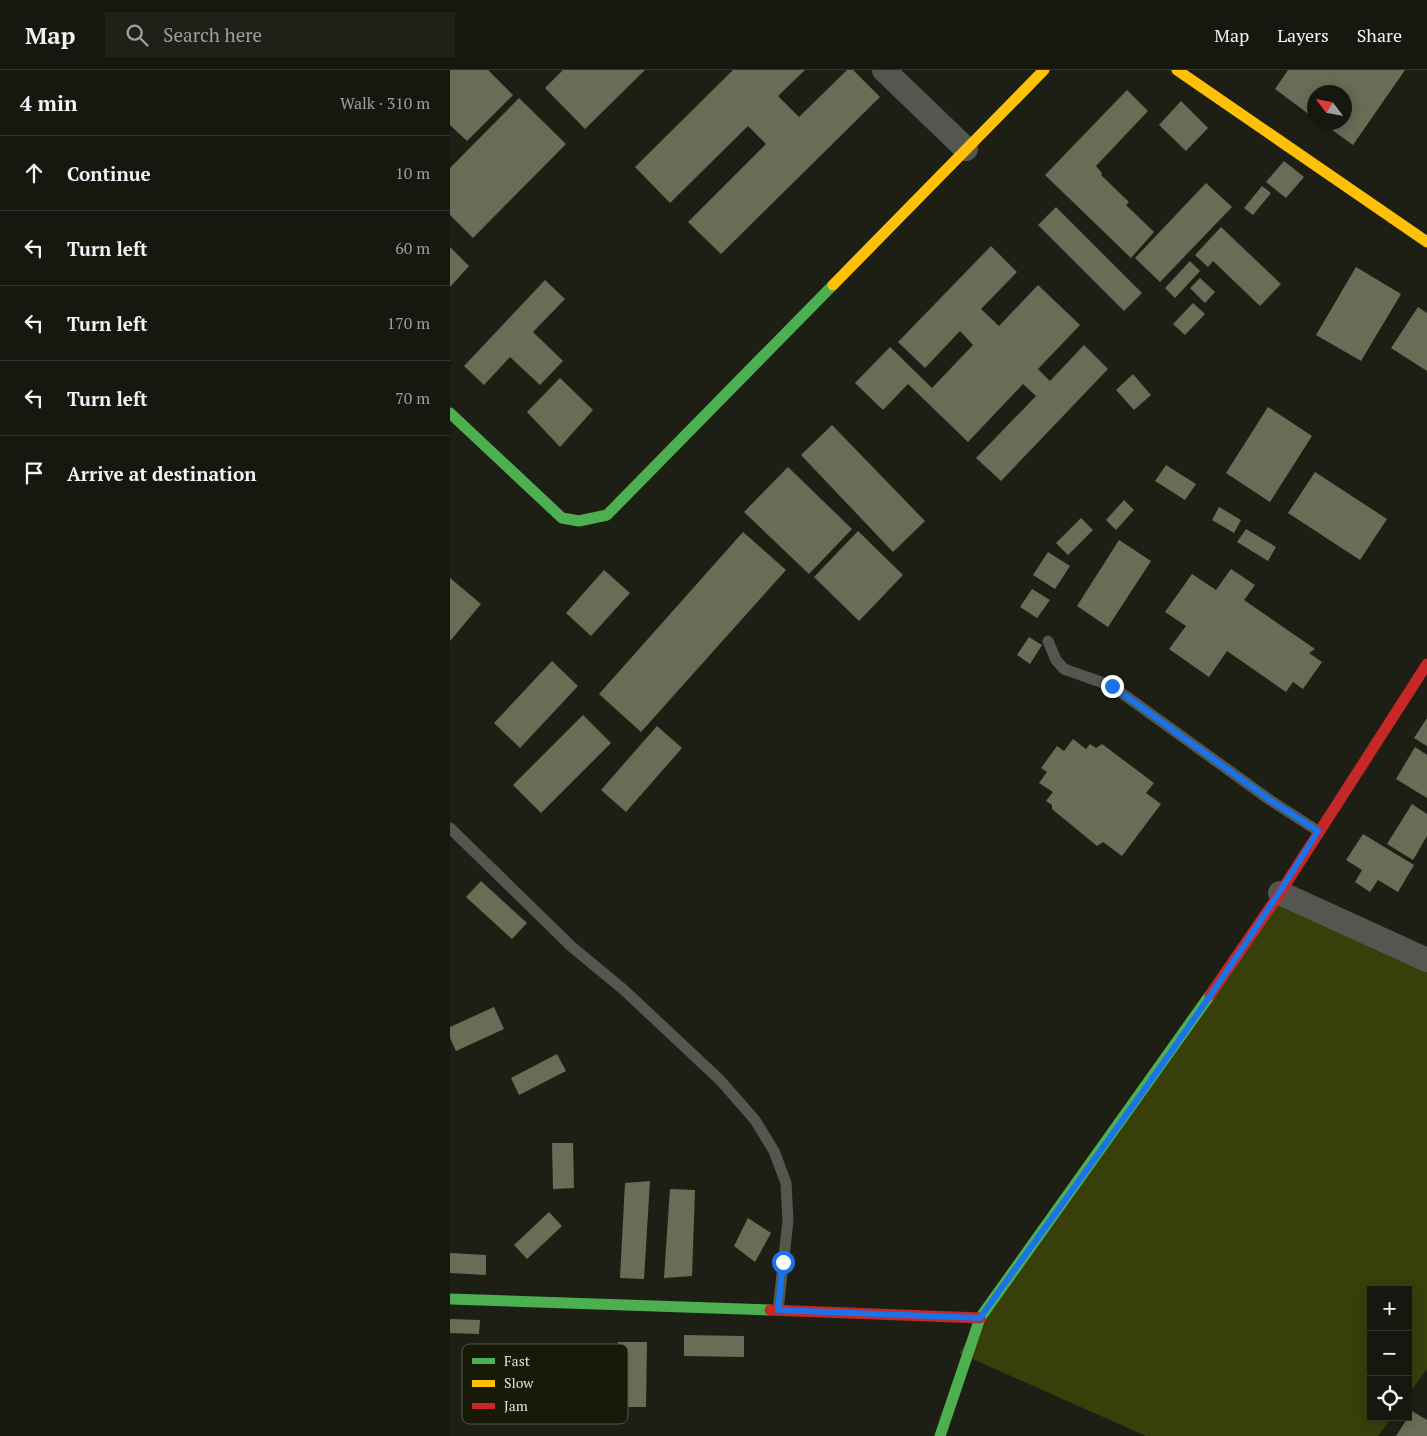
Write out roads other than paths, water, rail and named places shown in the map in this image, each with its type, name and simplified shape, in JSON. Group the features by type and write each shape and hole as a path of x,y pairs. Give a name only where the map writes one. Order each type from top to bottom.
{"street":[{"path":"884,70 966,149"},
{"path":"450,413 562,518 573,522 607,516 1044,70"},
{"path":"1177,70 1427,242"},
{"path":"940,1436 980,1318 1188,1028 1280,893 1318,831 1427,664"},
{"path":"1280,893 1427,960"},
{"path":"450,1299 980,1318"}],"lane":[{"path":"1048,641 1056,660 1064,669 1112,686 1270,800 1318,831"},
{"path":"450,828 572,947 624,990 720,1080 755,1120 774,1151 786,1183 788,1220 778,1310"}]}
